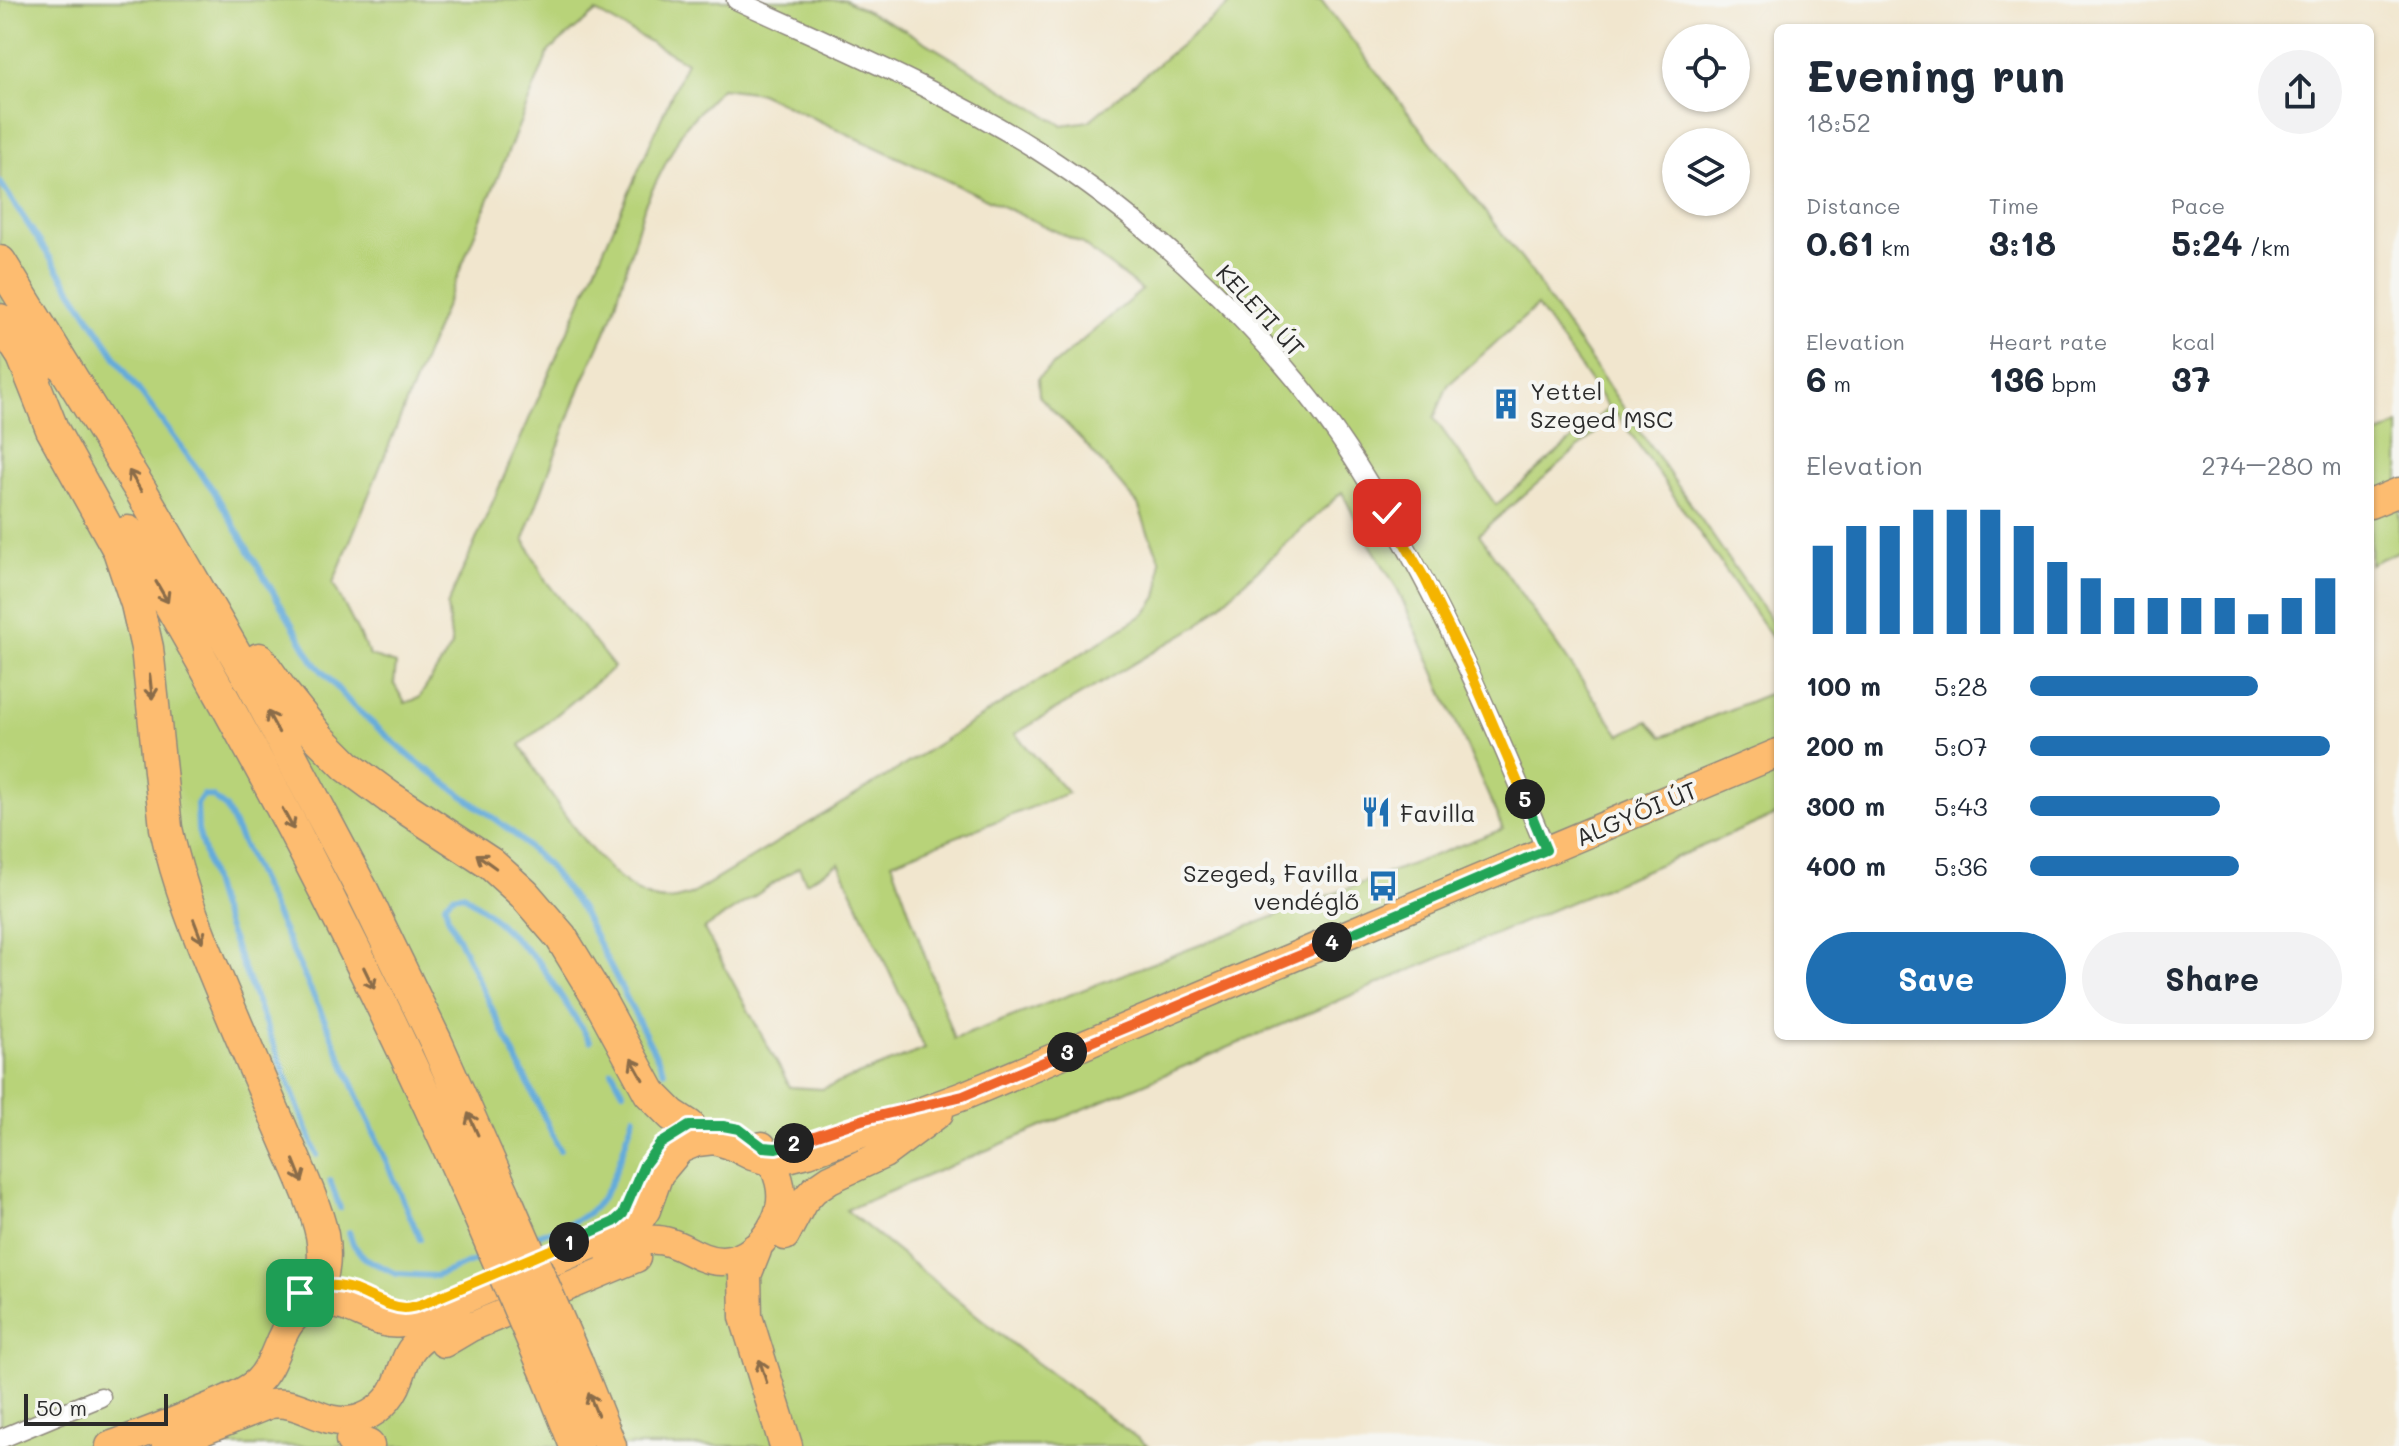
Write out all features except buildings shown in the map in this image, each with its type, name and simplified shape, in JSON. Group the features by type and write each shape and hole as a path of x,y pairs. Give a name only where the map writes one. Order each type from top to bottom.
{"highway":[{"path":"0,262 251,681 362,890 436,1042 490,1201 561,1367 610,1446"},
{"path":"0,320 137,547 256,758 342,922 423,1090 490,1201"},
{"path":"23,356 52,429 119,550 137,604 147,648 166,828 172,858 205,951 300,1174 321,1233 324,1262 316,1296"},
{"path":"174,548 283,693 319,738 347,766 491,864 524,894 561,937 650,1093 672,1115 689,1126"},
{"path":"750,1262 746,1317 786,1446"},
{"path":"561,1367 576,1446"}],"main road":[{"path":"2374,502 2399,492"},
{"name":"ALGYŐI ÚT","path":"963,1096 1774,755"},
{"path":"109,1446 233,1381 262,1359 268,1325 280,1309 300,1293 349,1306 384,1322 400,1324 415,1320 627,1230 638,1222 646,1210 659,1174 667,1163 680,1149 697,1142 714,1140 752,1156 768,1154 776,1148 865,1119 963,1096"},
{"path":"166,1446 270,1404 337,1421 370,1415 396,1388 411,1349 431,1332 649,1240 668,1241 706,1259 761,1265 778,1250 803,1202 814,1190 830,1179 884,1154 963,1096"},
{"path":"783,1198 814,1172 878,1143 963,1096"},
{"path":"262,1359 272,1371 288,1409 304,1427 321,1435 360,1443 400,1412 432,1350 471,1327 617,1265 647,1256 720,1278 750,1262 766,1239 783,1198 768,1154 739,1129 689,1126 660,1144 644,1165 623,1214 593,1232 408,1308 379,1301 358,1291 316,1296"},
{"path":"189,1446 276,1417 288,1409"}],"street":[{"name":"KELETI ÚT","path":"736,0 950,100 1039,152 1126,215 1251,330 1324,417 1357,463 1425,579 1472,675 1546,850"},
{"path":"0,1439 101,1397"}],"green space":[{"path":"0,0 845,0 905,30 1062,125 1089,121 1235,0 1321,0 1533,274 1774,624 1774,640 1617,414 1479,534 1620,735 1648,721 1662,737 1774,692 1774,816 846,1210 1031,1359 1148,1446 0,1446","holes":["596,12 686,62 447,606 452,646 419,698 405,703 394,684 396,664 370,656 333,583 549,51","721,88 760,93 1081,243 1142,290 1038,378 1039,396 1138,504 1160,559 1160,583 1157,597 1146,613 690,895 663,900 635,890 596,855 560,809 520,745 614,667 546,581 524,539 581,385 612,317 645,204 683,129","1537,306 1609,408 1496,505 1434,418 1448,385","1342,492 1398,590 1503,829 954,1039 892,862 1068,793 1015,734 1197,626","839,863 925,1049 822,1089 790,1087 704,929 799,867 806,882"]},
{"path":"2399,425 2399,551 2374,562 2374,436"}],"waterway":[{"path":"0,182 129,377 214,491 314,662 353,706 413,759 511,831 549,867 581,909 664,1071"},
{"path":"317,1155 219,906 198,830 197,804 203,795 213,797 226,808 327,1025 420,1239"},
{"path":"560,1150 448,917 445,904 453,896 463,894 487,912 539,962 590,1041"},
{"path":"612,1071 623,1091"},
{"path":"534,1237 571,1223 593,1209 616,1172 634,1116"},
{"path":"330,1181 340,1208"},
{"path":"349,1232 353,1244 364,1258 396,1274 436,1276 487,1256"}],"place":[{"name":"Yettel Szeged MSC","path":"1506,404"},
{"name":"Favilla","path":"1376,812"},
{"name":"Szeged, Favilla vendéglő","path":"1383,886"}],"route":[{"path":"300,1293 321,1285 341,1286 396,1306 408,1308 430,1301 614,1222 623,1214 644,1165 660,1144 689,1126 702,1124 739,1129 763,1147 776,1148 865,1119 963,1096 1546,850 1472,675 1425,579 1387,513"}]}
